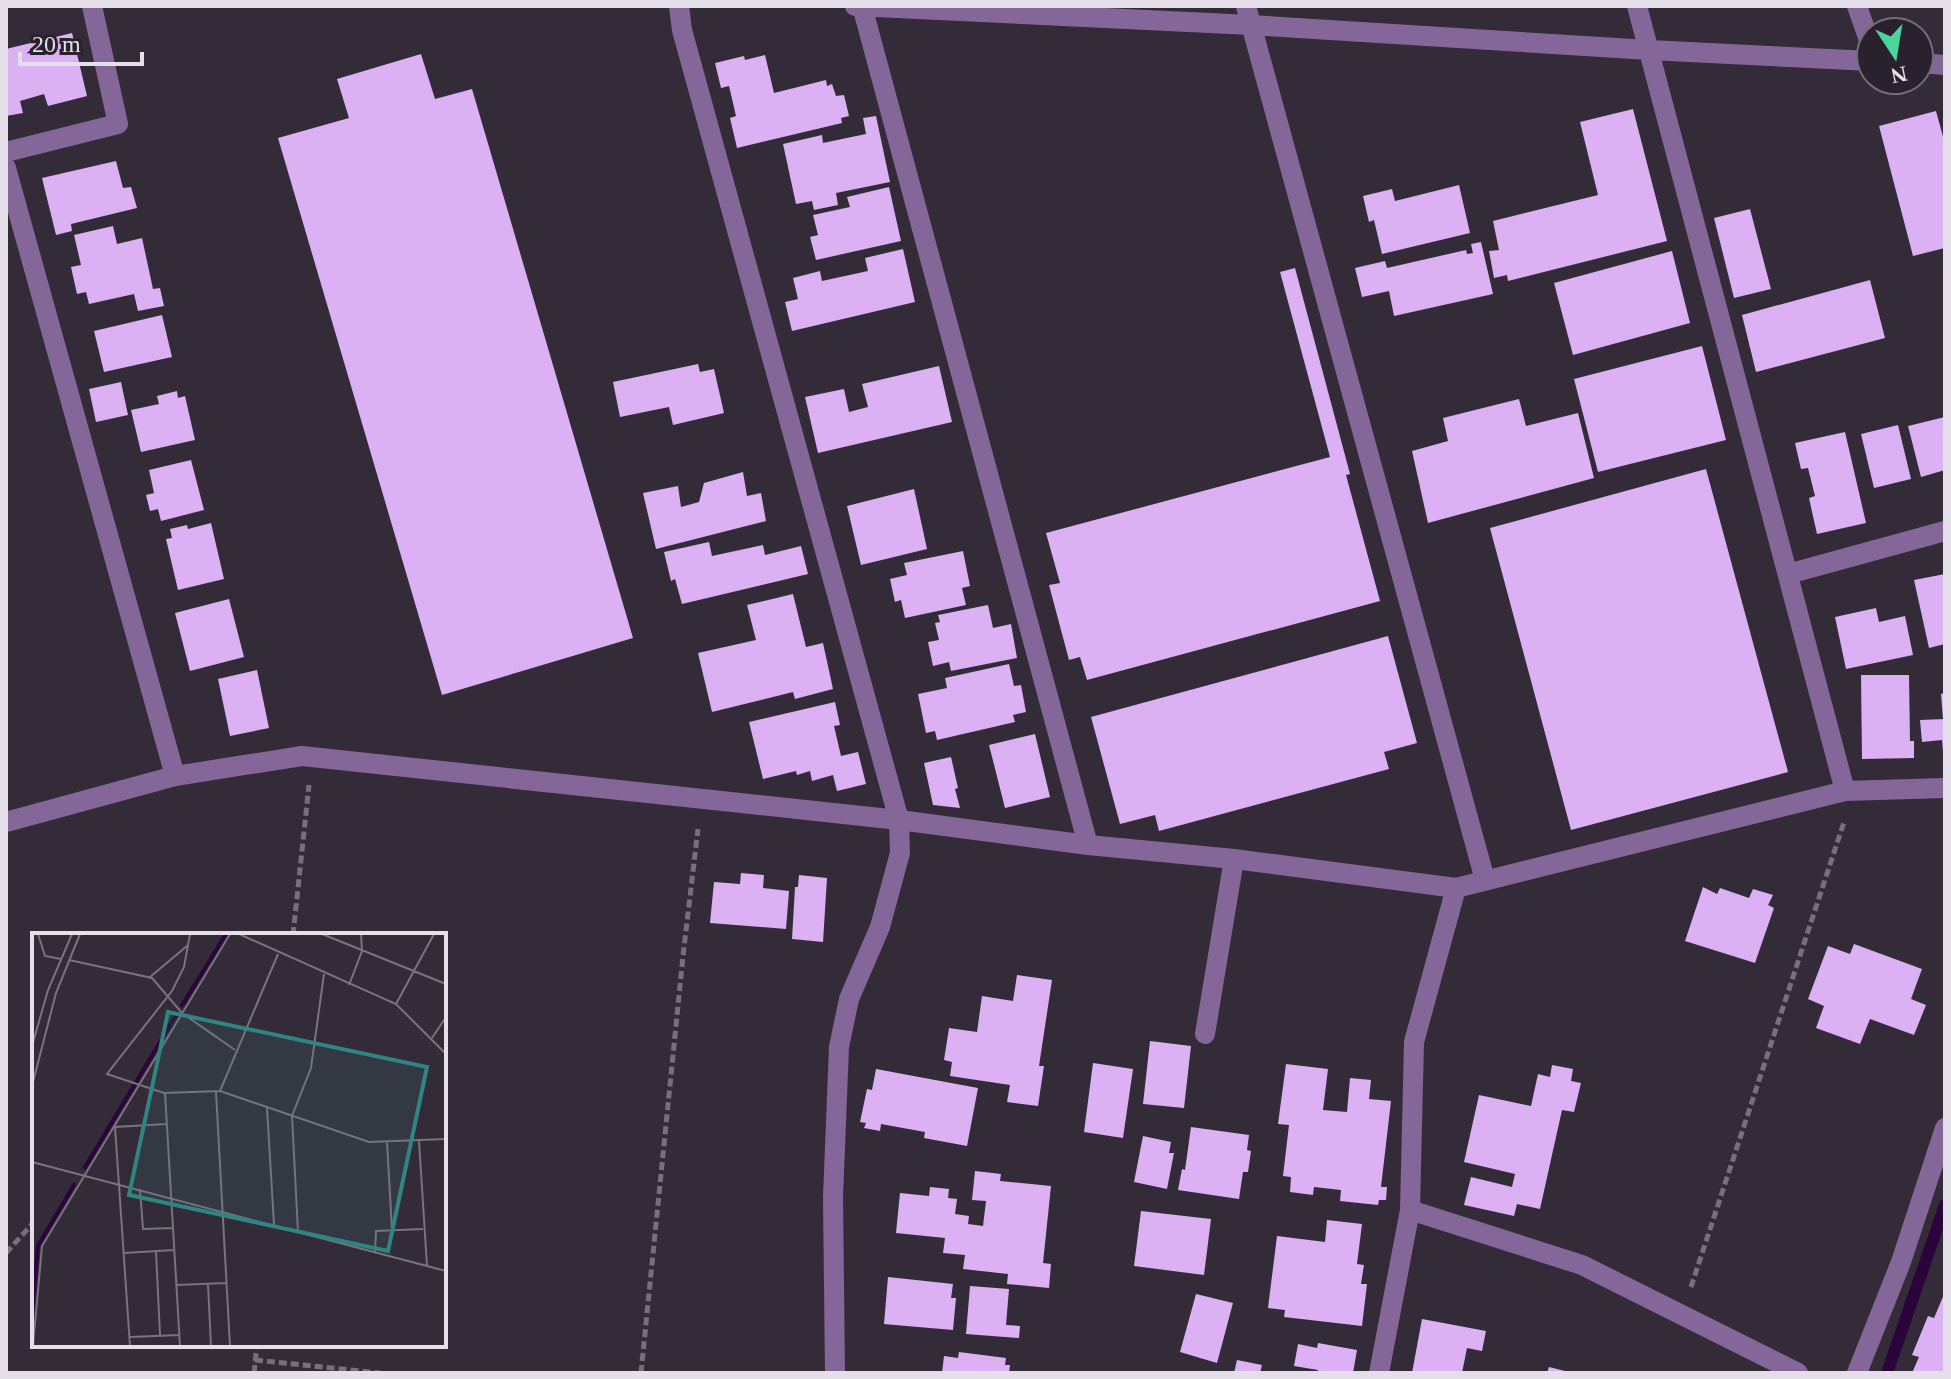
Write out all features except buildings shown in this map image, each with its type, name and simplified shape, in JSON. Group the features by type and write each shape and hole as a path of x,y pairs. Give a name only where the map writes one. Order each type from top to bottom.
{"street":[{"path":"6,152 118,124 92,6"},
{"path":"679,6 682,30 899,820 900,853 880,927 849,999 839,1047 833,1197 835,1373"},
{"path":"855,6 1249,16 1649,50 1855,60"},
{"path":"862,6 1088,845"},
{"path":"1637,6 1788,574 1850,790"},
{"path":"1249,16 1485,880"},
{"path":"6,168 175,776"},
{"path":"1788,574 1945,531"},
{"path":"6,822 175,776 302,756 899,820 1456,888 1850,790 1945,788"},
{"path":"1205,1034 1234,859"},
{"path":"1379,1373 1410,1210 1414,1042 1456,888"},
{"path":"1857,1373 1901,1262 1945,1128"},
{"path":"1410,1210 1582,1265 1798,1373"}],"path":[{"path":"293,933 311,758"},
{"path":"1682,1315 1850,790"},
{"path":"641,1373 702,799"},
{"path":"6,1253 32,1224"},
{"path":"254,1373 257,1347"},
{"path":"255,1360 380,1373"}],"waterway":[{"path":"1887,1373 1945,1205"}]}
